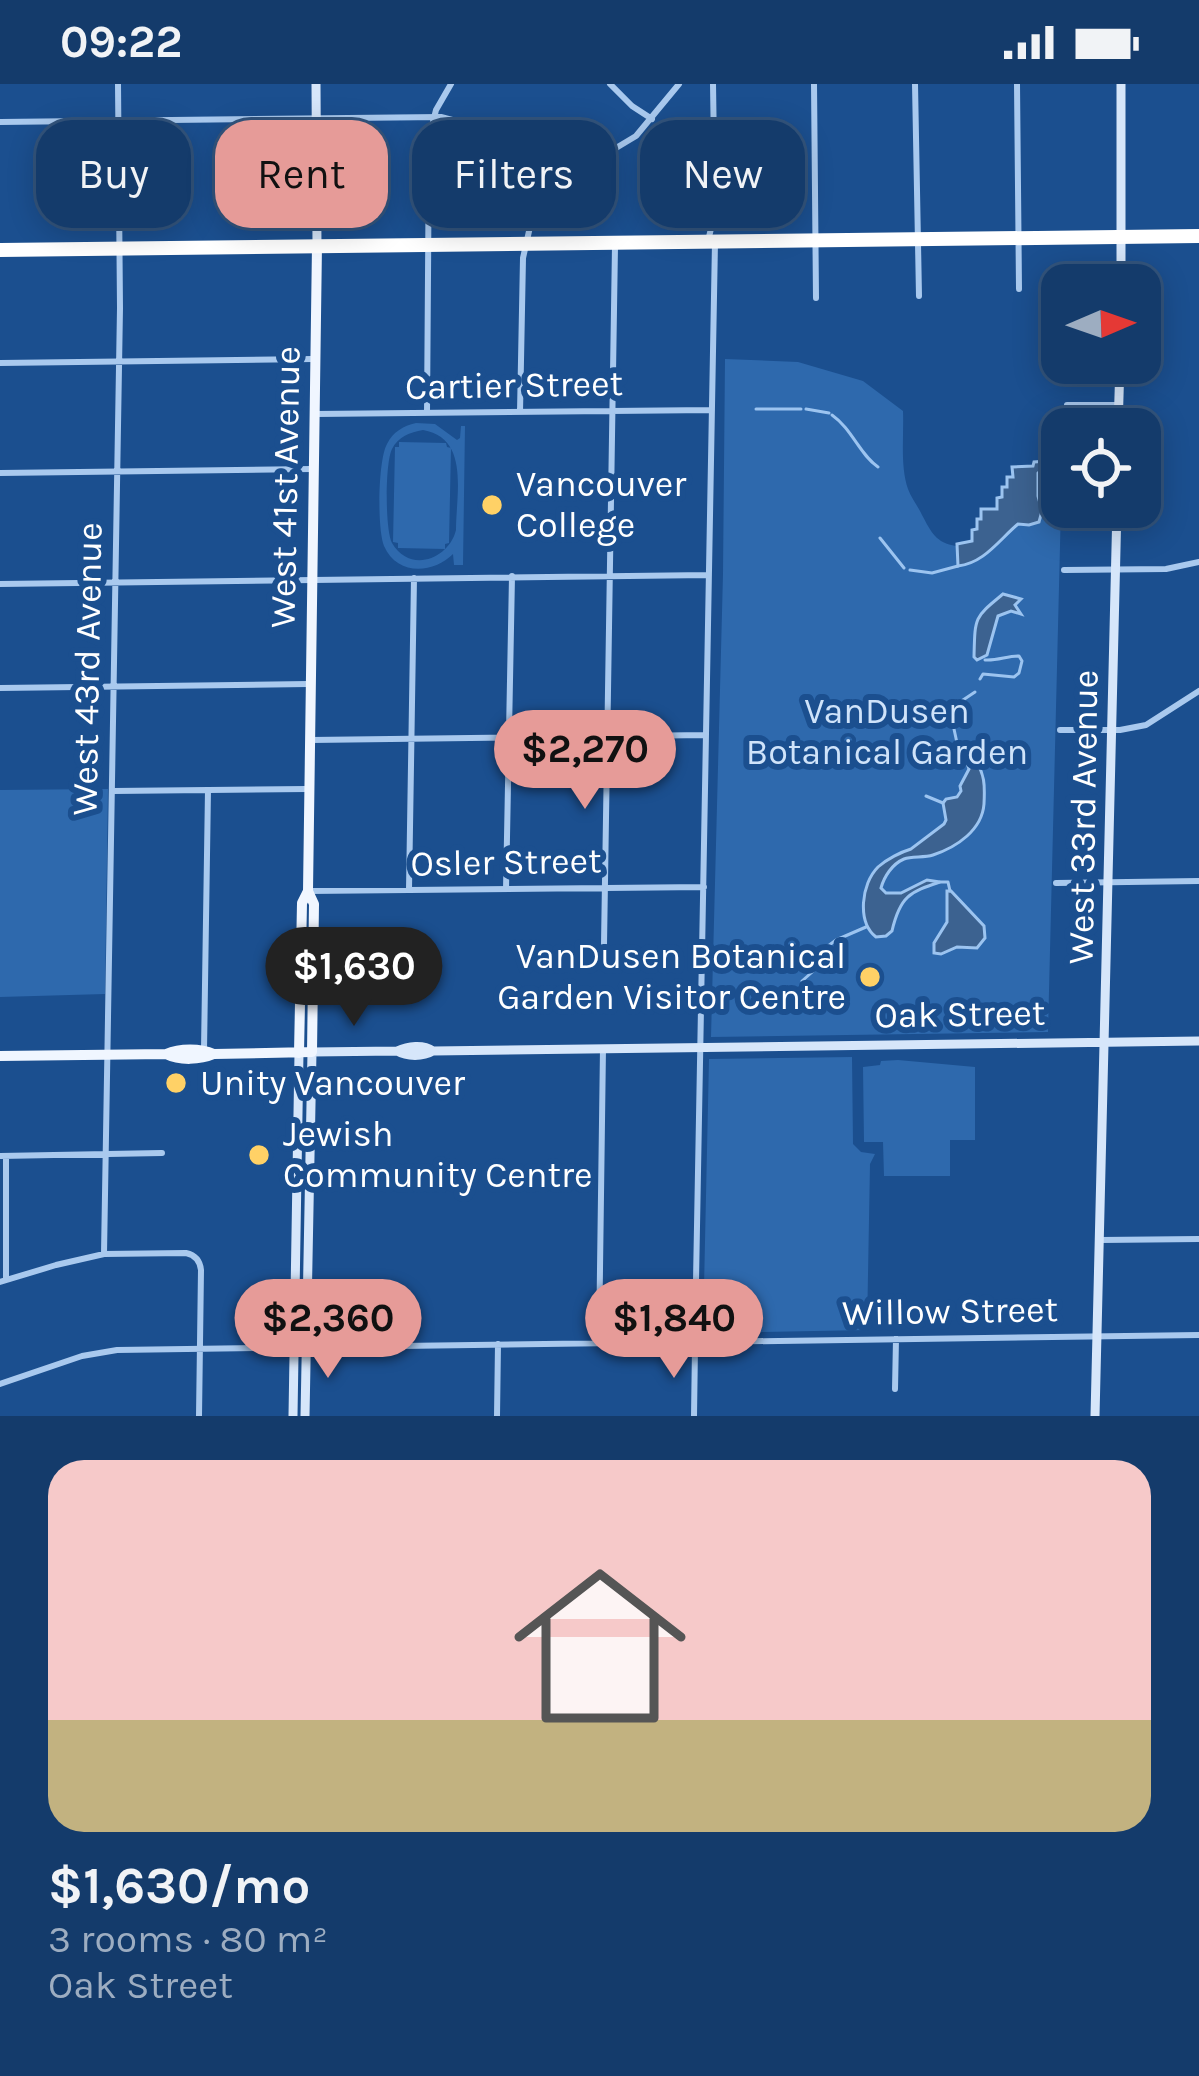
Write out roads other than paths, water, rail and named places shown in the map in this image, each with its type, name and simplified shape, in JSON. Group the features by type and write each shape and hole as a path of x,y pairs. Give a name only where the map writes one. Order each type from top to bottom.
{"highway":[{"path":"0,250 1199,236"}],"main road":[{"name":"West 41st Avenue","path":"293,1416 306,1260 302,903 308,891 314,580 316,84"},
{"path":"1121,84 1121,264"},
{"path":"1119,408 1120,384"},
{"name":"West 33rd Avenue","path":"1095,1416 1116,528"},
{"name":"Oak Street","path":"0,1056 166,1054 204,1058 209,1052 397,1051 405,1047 427,1047 433,1052 1199,1041"},
{"name":"West 41st Avenue","path":"300,1346 304,1416"}],"street":[{"name":"West 43rd Avenue","path":"118,84 118,120"},
{"path":"427,413 429,138 451,84"},
{"path":"610,84 652,118"},
{"path":"616,148 652,118 679,84"},
{"path":"713,84 714,120"},
{"path":"814,84 817,298"},
{"path":"915,84 919,296"},
{"path":"1017,84 1019,290"},
{"path":"118,120 448,120"},
{"path":"0,122 36,121"},
{"name":"West 43rd Avenue","path":"104,1254 119,228"},
{"path":"520,412 530,228"},
{"path":"694,1416 715,228"},
{"path":"715,228 715,242"},
{"path":"604,945 615,242"},
{"path":"0,363 316,359"},
{"path":"1067,405 1119,405"},
{"name":"Cartier Street","path":"316,414 712,410"},
{"path":"0,473 315,469"},
{"path":"1064,570 1166,569 1199,562"},
{"path":"0,584 708,575"},
{"path":"506,889 512,576"},
{"path":"409,890 414,578"},
{"path":"0,688 312,684"},
{"path":"1060,730 1112,730 1146,724 1199,691"},
{"path":"311,740 706,735"},
{"path":"112,791 310,789"},
{"path":"208,790 209,1052"},
{"path":"1056,883 1199,881"},
{"name":"Osler Street","path":"308,891 704,887"},
{"path":"599,1342 603,1048"},
{"path":"162,1154 3,1156 3,1281 104,1254 185,1252 197,1258 201,1270 199,1416"},
{"path":"1099,1240 1199,1239"},
{"name":"Willow Street","path":"0,1384 96,1353 200,1348 1199,1335"},
{"path":"895,1389 896,1339"},
{"path":"496,1416 498,1344"}],"waterway":[{"path":"756,409 801,409"},
{"path":"806,409 829,413"},
{"path":"832,415 878,467"},
{"path":"880,538 904,568"},
{"path":"910,570 932,573 958,566"},
{"path":"980,679 983,674 1014,677 1022,661 1019,656 985,660"},
{"path":"968,759 957,743 951,715 975,692"},
{"path":"926,796 943,803"},
{"path":"940,882 948,882 950,891"},
{"path":"802,981 819,966 824,949 866,927"}],"place":[{"name":"Vancouver College","path":"492,505"},
{"name":"VanDusen Botanical Garden Visitor Centre","path":"870,977"},
{"name":"Unity Vancouver","path":"176,1083"},
{"name":"Jewish Community Centre","path":"259,1155"}],"park label":[{"name":"VanDusen Botanical Garden","path":"887,732"}]}
